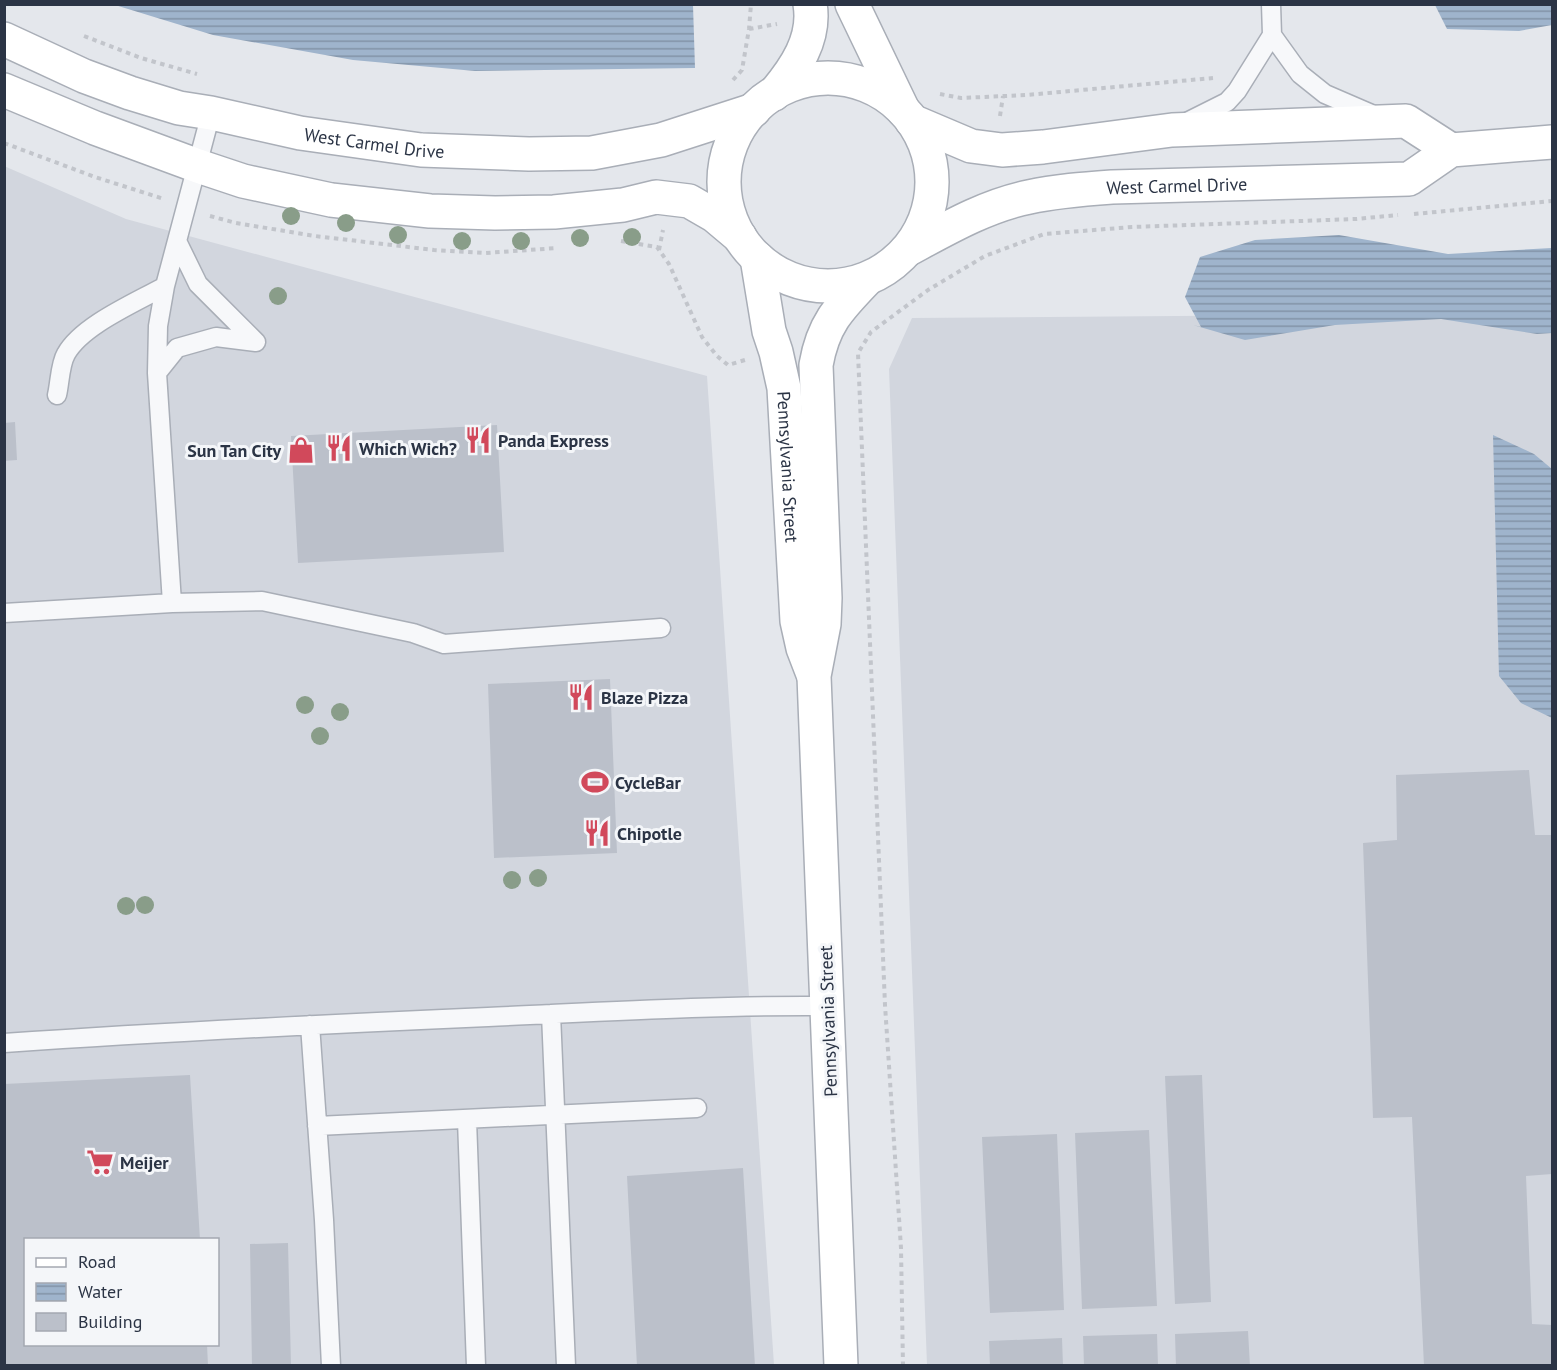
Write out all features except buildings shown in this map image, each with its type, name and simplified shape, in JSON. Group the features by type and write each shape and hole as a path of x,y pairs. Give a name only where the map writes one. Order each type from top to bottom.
{"street":[{"path":"749,248 729,212 724,185 731,145 737,132 800,60 812,15 810,4"},
{"path":"4,90 95,128 198,166 243,181 331,200 430,210 495,213 554,212 623,205 656,197 689,201 715,216 778,273 809,284 842,285 867,279 888,267 907,250 921,230 932,193 929,155 852,4"},
{"name":"West Carmel Drive","path":"4,39 84,76 179,108 300,133 421,150 528,154 592,153 661,140 764,102"},
{"path":"764,102 785,88 803,82 835,79 849,81 873,89 884,95 908,116 971,146 1002,150 1043,147 1172,130 1406,121 1451,150"},
{"name":"West Carmel Drive","path":"907,250 958,222 1027,197 1070,190 1112,187 1409,178 1451,150 1552,142"},
{"name":"Pennsylvania Street","path":"749,248 784,388 797,621 802,648 814,676"},
{"name":"Pennsylvania Street","path":"841,1365 814,676 824,624 825,598 816,365 819,350 837,310 867,279"}],"lane":[{"path":"1271,4 1272,35 1300,74 1325,94 1389,122"},
{"path":"1172,130 1215,106 1227,102 1237,91 1272,35"},
{"path":"172,603 157,373 158,326 165,286 211,113"},
{"path":"157,373 177,348 216,338 256,342 198,284 177,241"},
{"path":"57,394 65,355 80,336 165,286"},
{"path":"4,613 172,603 262,601 413,633 444,644 662,628"},
{"path":"4,1043 190,1030 687,1008 827,1006"},
{"path":"551,1014 566,1365"},
{"path":"310,1025 324,1220 331,1365"},
{"path":"317,1126 697,1108"},
{"path":"466,1120 476,1365"}],"path":[{"path":"731,84 742,70 751,4"},
{"path":"749,29 782,24"},
{"path":"76,33 141,58 201,76"},
{"path":"961,98 1222,77"},
{"path":"999,125 1003,96"},
{"path":"1413,214 1552,201"},
{"path":"903,1365 901,1248 885,1005 858,353 871,332 928,290 985,256 1044,234 1132,227 1356,219 1402,215"},
{"path":"659,250 664,220"},
{"path":"685,299 702,337 717,356 728,364"}],"shaded area":[{"path":"4,166 126,219 707,376 774,1365 5,1365"},
{"path":"1552,313 1552,1365 927,1365 889,369 912,318"}],"water":[{"path":"115,5 693,5 695,68 475,71 353,60 213,35"},
{"path":"1435,5 1552,5 1552,25 1519,31 1447,29"},
{"path":"1339,235 1448,254 1552,248 1552,333 1537,334 1441,319 1335,325 1245,340 1193,325 1201,327 1185,297 1200,257 1255,240"},
{"path":"1493,435 1534,454 1552,469 1552,718 1521,703 1499,676"}],"place":[{"name":"Panda Express","path":"478,440"},
{"name":"Which Wich?","path":"339,448"},
{"name":"Sun Tan City","path":"301,450"},
{"name":"Blaze Pizza","path":"581,697"},
{"name":"CycleBar","path":"595,782"},
{"name":"Chipotle","path":"597,833"},
{"name":"Meijer","path":"100,1162"}]}
